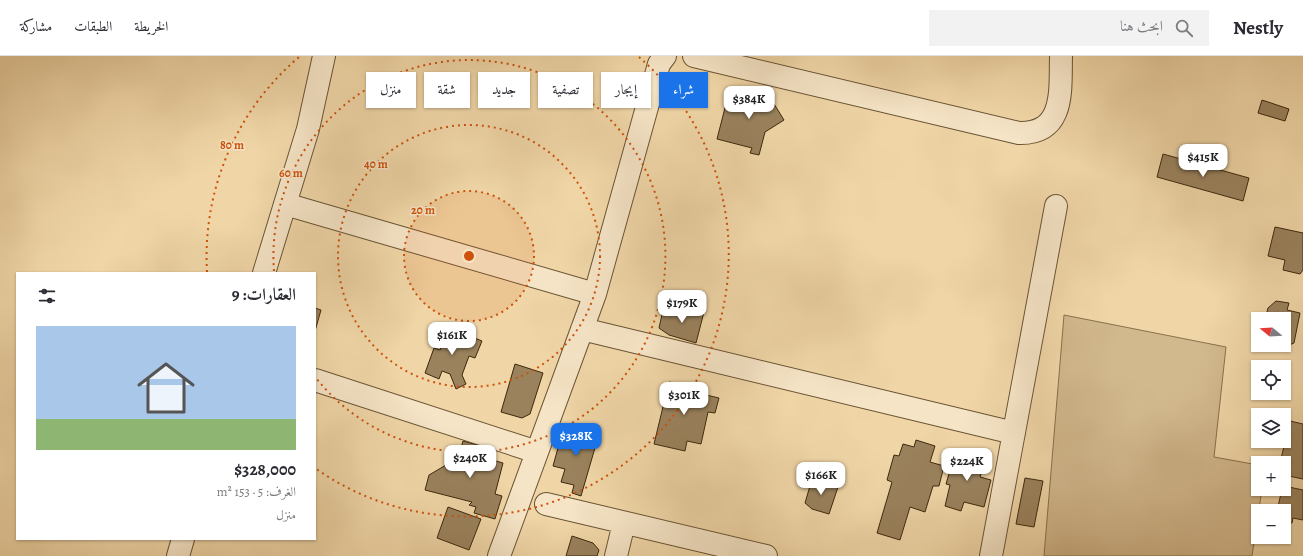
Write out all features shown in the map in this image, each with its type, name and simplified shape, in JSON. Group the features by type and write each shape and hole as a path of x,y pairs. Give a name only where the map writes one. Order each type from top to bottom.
{"street":[{"path":"264,272 308,129 324,56"},
{"path":"500,556 596,294 659,64 665,56"},
{"path":"694,56 1019,133 1029,133 1038,130 1053,118 1057,110 1059,100 1061,56"},
{"path":"285,204 596,294"},
{"path":"991,556 1056,206"},
{"path":"582,329 1014,432"},
{"path":"316,380 537,452"},
{"path":"546,504 766,556"},
{"path":"616,556 624,523"},
{"path":"178,556 183,540"}],"shaded area":[{"path":"1064,315 1226,347 1214,457 1251,464 1251,496 1261,496 1260,504 1251,504 1251,544 1254,544 1252,556 1044,556"}],"building":[{"path":"752,88 757,97 766,91 784,120 765,132 759,155 750,153 752,148 717,139 726,104"},
{"path":"1262,100 1289,109 1285,121 1258,113"},
{"path":"1163,154 1249,178 1243,201 1157,177"},
{"path":"1275,227 1303,233 1303,270 1300,274 1283,270 1285,260 1268,256"},
{"path":"1276,301 1289,303 1287,310 1300,313 1294,343 1291,344 1291,312 1267,312 1268,308"},
{"path":"683,307 704,312 696,343 669,335 659,328 663,310 680,315"},
{"path":"316,308 321,310 316,328"},
{"path":"442,327 457,332 455,338 460,340 462,333 482,341 475,358 469,356 462,375 466,384 456,389 450,374 442,371 439,379 425,373 434,348 440,350 441,348 435,346"},
{"path":"515,364 543,373 530,414 522,418 501,412"},
{"path":"669,382 703,390 702,394 719,398 715,413 708,412 701,444 687,441 685,451 654,444"},
{"path":"1291,421 1303,424 1303,479 1291,476 1291,456 1282,456 1284,448 1291,448"},
{"path":"568,425 599,434 581,496 572,493 574,485 561,482 565,469 553,466 561,437 565,438"},
{"path":"916,440 935,446 930,462 944,466 939,486 933,486 925,512 910,507 900,540 877,533 892,482 887,480 894,455 899,456 903,444 914,447"},
{"path":"463,441 492,449 489,459 503,463 495,494 502,496 495,519 474,513 476,507 469,505 472,502 425,490 429,475 458,458"},
{"path":"960,449 986,456 980,477 991,480 984,507 964,502 961,511 945,506 950,485 946,484 951,467 955,468"},
{"path":"1025,478 1043,481 1034,527 1016,524"},
{"path":"812,479 838,487 829,514 812,509 805,503"},
{"path":"1291,487 1303,490 1303,520 1293,518 1291,523 1291,504 1279,504 1280,496 1291,496"},
{"path":"448,507 481,519 469,550 437,538"},
{"path":"572,536 593,543 599,550 597,556 566,556"}]}
